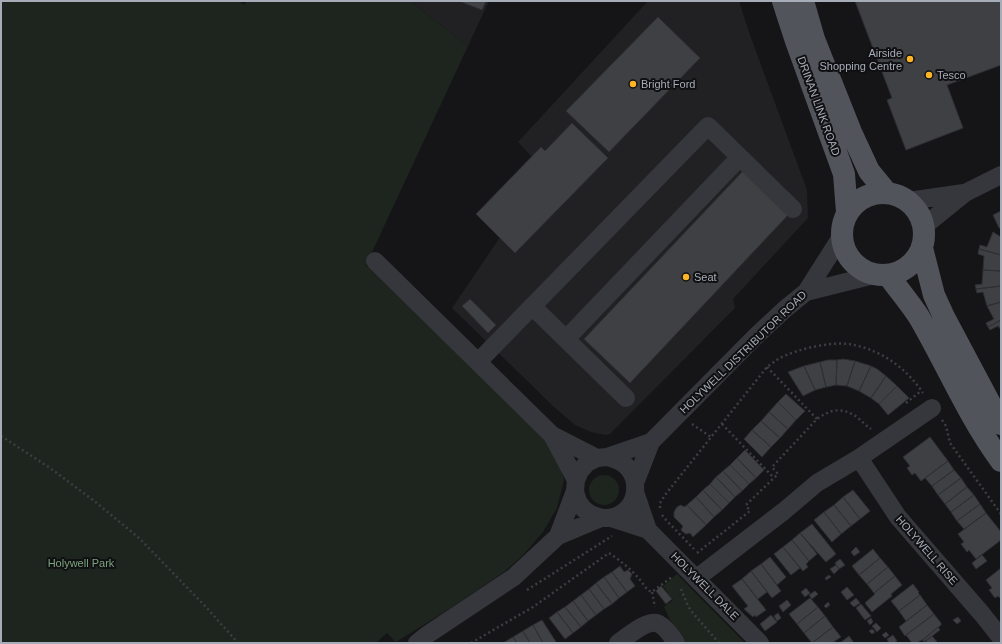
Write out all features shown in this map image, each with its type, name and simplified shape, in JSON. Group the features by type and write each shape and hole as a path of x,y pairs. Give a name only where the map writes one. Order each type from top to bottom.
{"main road":[{"name":"DRINAN LINK ROAD","path":"783,1 844,174 847,212"},
{"name":"DRINAN LINK ROAD","path":"803,1 814,39 851,132 870,171 887,193"},
{"path":"876,193 897,195 908,201 916,208 923,227 924,238 922,248 908,267 898,272 881,275 861,270 851,261 844,249 841,237 842,224 847,212 855,203 864,197 876,193"},
{"path":"922,248 934,295 944,317 1001,424"},
{"path":"881,275 918,316 950,377 992,449 1001,461"}],"street":[{"path":"478,362 708,126 793,210"},
{"path":"566,339 740,157"},
{"path":"923,227 965,193 1001,175"},
{"path":"908,201 965,193"},
{"name":"HOLYWELL DISTRIBUTOR ROAD","path":"417,643 426,635 514,577 558,536 606,518 619,515 627,509 633,501 635,487 651,442 775,318 806,292 841,237"},
{"path":"374,261 552,435 602,458 618,460 626,466 632,474 635,487"},
{"path":"806,292 881,275"},
{"path":"532,306 626,398"},
{"path":"704,573 817,483 860,458 932,408"},
{"path":"552,435 575,486 578,501 584,510 592,515 606,518"},
{"name":"HOLYWELL DISTRIBUTOR ROAD","path":"558,536 580,471 588,463 651,442"},
{"name":"HOLYWELL RISE","path":"860,458 898,517 1001,638"},
{"name":"HOLYWELL DALE","path":"635,487 648,530"},
{"name":"HOLYWELL DALE","path":"606,518 648,530 704,573 760,643"},
{"path":"618,643 647,623 659,623 667,630 676,643"}],"path":[{"path":"704,573 697,553 666,520 660,510 660,503 767,367 780,358 801,350 830,344 854,344 880,354 903,369 946,426 950,443 1001,514"},
{"path":"767,367 817,419"},
{"path":"902,405 921,391"},
{"path":"697,553 750,511 746,505 778,474 772,467 817,419 826,412 837,409 853,415 871,429 877,424"},
{"path":"678,414 711,437"},
{"path":"722,424 774,478"},
{"path":"1,436 50,468 93,500 139,538 238,643"},
{"path":"523,593 607,539 618,534"},
{"path":"471,643 533,607 609,554 621,561 638,576 648,591 652,592 673,575 677,580"},
{"path":"680,586 692,612 719,643"}],"shaded area":[{"path":"410,1 489,1 468,46"},
{"path":"648,1 739,1 807,190 808,218 733,299 735,308 610,434 605,435 591,432 575,425 554,407 452,308 545,171 518,142"}],"green space":[{"name":"Holywell Park","path":"1,1 239,1 244,5 247,1 410,1 468,46 366,265 557,451 564,480 557,508 543,532 524,554 504,572 451,608 396,642 387,633 376,643 1,643"},
{"path":"604,475 615,479 619,490 615,501 604,505 593,501 589,490 593,479"},
{"path":"677,574 745,643 686,643 669,618 664,607 673,600 663,586"}],"building":[{"path":"459,1 486,1 482,10"},
{"name":"Tesco","path":"855,1 1001,1 1001,65 947,85 963,128 906,150 887,100 892,98"},
{"name":"Bright Ford","path":"658,17 700,58 609,152 566,111"},
{"path":"572,123 608,158 515,253 476,214 541,147 545,151"},
{"name":"Seat","path":"743,171 789,214 630,383 584,339"},
{"path":"1001,211 1001,228 999,228 993,215"},
{"path":"993,232 1001,237 1001,255 979,249 980,245 987,247"},
{"path":"979,249 1001,255 1001,271 983,270 984,256 978,254"},
{"path":"983,270 1001,271 1001,286 976,289 975,285 982,284"},
{"path":"1001,286 1001,302 987,306 983,292 977,293 976,289"},
{"path":"470,299 496,325 488,333 462,306"},
{"path":"1001,302 1001,320 988,327 986,323 994,319 987,306"},
{"path":"1001,320 1001,330 998,326 990,330 988,327"},
{"path":"843,359 855,361 847,386 836,385 837,360"},
{"path":"837,360 836,385 826,387 820,362"},
{"path":"855,361 871,366 859,391 847,386"},
{"path":"820,362 826,387 815,390 804,366"},
{"path":"804,366 815,390 803,396 788,372"},
{"path":"871,366 886,376 871,398 859,391"},
{"path":"886,376 897,386 879,404 871,398"},
{"path":"897,386 909,398 888,415 879,404"},
{"path":"786,394 805,411 796,420 778,402"},
{"path":"778,402 796,420 788,429 769,412"},
{"path":"769,412 788,429 780,438 761,421"},
{"path":"761,421 780,438 771,447 752,430"},
{"path":"752,430 771,447 762,457 744,439"},
{"path":"930,437 948,461 921,481 915,473 912,475 907,468 910,466 903,457"},
{"path":"745,450 764,470 756,478 737,458"},
{"path":"737,458 756,478 749,484 730,465"},
{"path":"948,461 954,470 932,486 925,478"},
{"path":"730,465 749,484 742,491 723,471"},
{"path":"954,470 961,478 938,495 932,486"},
{"path":"723,471 742,491 735,497 716,477"},
{"path":"716,477 735,497 729,503 710,484"},
{"path":"961,478 967,487 945,504 938,495"},
{"path":"710,484 729,503 722,510 703,490"},
{"path":"967,487 974,495 951,512 945,504"},
{"path":"703,490 722,510 714,517 696,497"},
{"path":"853,490 870,511 860,519 843,497"},
{"path":"974,495 980,504 957,521 951,512"},
{"path":"696,497 714,517 706,525 687,505"},
{"path":"843,497 860,519 851,526 834,505"},
{"path":"980,504 986,513 964,529 957,521"},
{"path":"681,505 684,507 687,505 706,525 693,537 690,533 686,534 681,530 683,526 674,517 674,512 677,507"},
{"path":"834,505 851,526 841,534 824,512"},
{"path":"824,512 841,534 832,542 814,520"},
{"path":"986,513 1001,532 1001,540 976,559 969,550 967,552 961,544 964,542 958,534"},
{"path":"812,524 836,554 826,562 800,533"},
{"path":"800,533 817,554 809,561 792,540"},
{"path":"792,540 809,561 806,564 808,567 803,571 783,547"},
{"path":"783,547 800,568 791,575 774,554"},
{"path":"856,547 860,552 854,556 851,552"},
{"path":"873,549 880,558 859,575 852,566"},
{"path":"982,555 987,561 976,569 972,563"},
{"path":"770,557 786,577 777,585 761,564"},
{"path":"880,558 888,567 867,584 859,575"},
{"path":"840,559 845,565 839,569 835,563"},
{"path":"761,564 781,591 772,598 751,571"},
{"path":"836,565 839,569 834,574 830,569"},
{"path":"620,566 624,572 628,570 632,574 630,579 635,586 627,592 612,572"},
{"path":"888,567 895,576 874,593 867,584"},
{"path":"1001,568 1001,599 998,596 995,598 989,590 992,588 986,580"},
{"path":"751,571 767,592 758,599 742,579"},
{"path":"612,572 627,592 619,598 604,577"},
{"path":"829,575 831,577 826,580 825,578"},
{"path":"895,576 902,585 891,594 892,596 872,612 865,603 875,594 874,593"},
{"path":"604,577 619,598 612,604 596,583"},
{"path":"742,579 766,610 756,617 755,615 753,617 744,609 748,606 732,586"},
{"path":"596,583 612,604 604,609 589,589"},
{"path":"913,584 920,595 899,611 891,601"},
{"path":"661,586 672,599 666,604 656,591"},
{"path":"847,587 854,595 847,600 841,592"},
{"path":"806,588 810,593 805,597 801,592"},
{"path":"589,589 604,609 596,615 581,595"},
{"path":"815,591 818,594 812,599 809,595"},
{"path":"581,595 596,615 588,621 573,601"},
{"path":"920,595 927,605 906,621 899,611"},
{"path":"810,598 818,607 797,624 789,614"},
{"path":"856,598 860,603 854,607 850,603"},
{"path":"787,600 791,605 783,612 779,606"},
{"path":"573,601 588,621 581,627 565,607"},
{"path":"828,602 830,605 826,608 824,606"},
{"path":"861,604 871,616 865,620 856,608"},
{"path":"927,605 934,614 905,636 899,627"},
{"path":"565,607 581,627 573,633 557,612"},
{"path":"818,607 825,616 804,633 797,624"},
{"path":"557,612 573,633 565,639 549,618"},
{"path":"778,613 781,618 777,621 774,616"},
{"path":"934,614 941,625 921,641 912,643 906,635"},
{"path":"771,615 777,622 765,631 760,624"},
{"path":"825,616 833,627 812,643 804,633"},
{"path":"958,617 961,621 957,624 953,620"},
{"path":"871,618 873,622 870,625 867,621"},
{"path":"542,620 556,642 555,643 543,643 533,625"},
{"path":"876,623 881,628 877,632 872,626"},
{"path":"533,625 543,643 530,643 523,631"},
{"path":"833,627 841,637 832,643 812,643"},
{"path":"938,627 940,630 924,642 923,640"},
{"path":"872,629 875,632 872,634 869,631"},
{"path":"523,631 530,643 517,643 513,637"},
{"path":"886,632 889,635 885,638 882,635"},
{"path":"893,635 897,641 894,643 889,643 887,639"},
{"path":"849,636 854,643 840,643"},
{"path":"932,636 938,643 928,643 926,641"},
{"path":"513,637 517,643 503,643"}],"place":[{"name":"Airside Shopping Centre","path":"910,59"},
{"name":"Tesco","path":"929,75"},
{"name":"Bright Ford","path":"633,84"},
{"name":"Seat","path":"686,277"}]}
